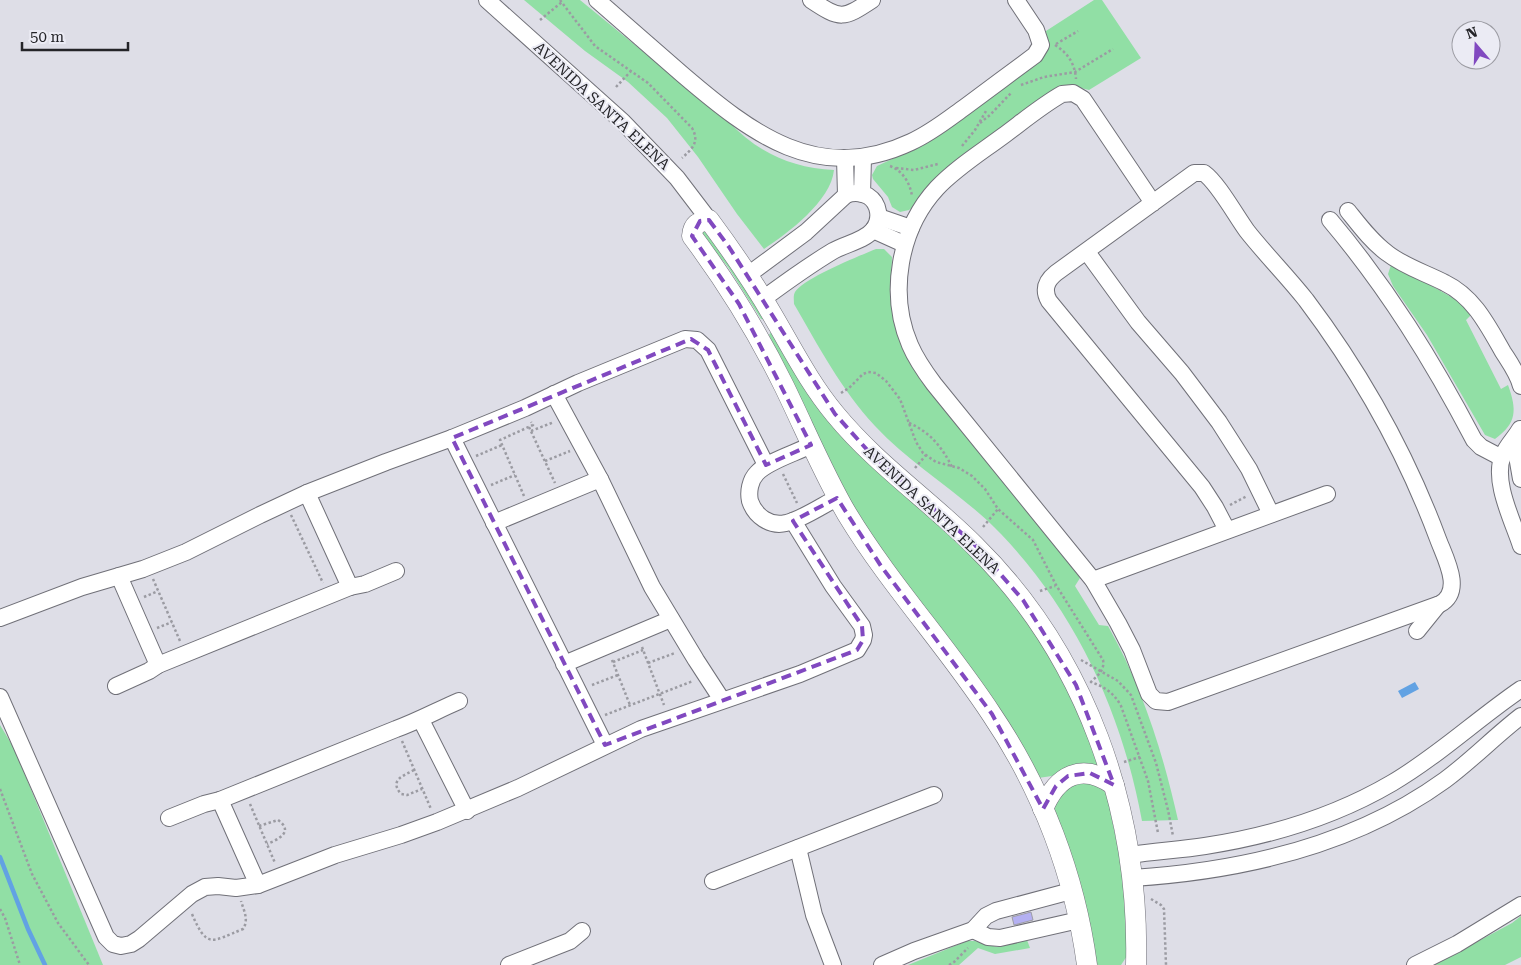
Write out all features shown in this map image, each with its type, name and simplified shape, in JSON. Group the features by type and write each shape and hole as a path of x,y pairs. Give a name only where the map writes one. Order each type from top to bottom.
{"street":[{"name":"AVENIDA SANTA ELENA","path":"487,0 598,99 677,178 710,220 748,275 808,378 835,414 870,454 974,544 1023,600 1051,641 1076,685 1102,745 1114,785 1130,855 1136,918 1136,965"},
{"path":"597,0 710,99 740,121 770,139 802,152 845,158 868,157 892,150 924,136 1035,55 1048,42 1036,30 1016,0"},
{"path":"811,0 834,14 847,15 852,5 872,0"},
{"path":"1152,203 1083,99 1073,93 1067,93 1057,97 952,173 935,190 914,221 904,244 899,280 900,311 906,336 915,356 945,398 1093,580 1122,630 1149,694 1160,702 1168,702 1440,604"},
{"path":"748,275 854,194 868,157"},
{"path":"845,158 854,194"},
{"path":"1227,530 1220,514 1178,457 1046,296 1046,285 1052,277 1194,173 1201,172 1207,175 1246,229 1323,324 1360,379 1387,425 1408,467 1433,525 1452,582 1451,592 1448,597 1417,631"},
{"path":"854,194 873,201 876,206 876,224"},
{"path":"1348,211 1372,240 1388,254 1410,267 1446,283 1465,296 1481,314 1521,383"},
{"path":"710,220 695,225 692,236 739,304 784,385 811,445 838,498 881,566 992,714 1021,762 1059,849 1072,891 1087,964"},
{"path":"1330,220 1369,267 1428,356 1474,440 1481,448 1502,458"},
{"path":"763,299 836,249 863,237 876,224 914,221"},
{"path":"876,224 904,244"},
{"path":"1087,252 1138,322 1200,396 1236,447 1271,514"},
{"path":"1369,267 1378,256 1388,254"},
{"path":"0,618 82,587 148,567 206,543 306,493 452,438 685,339 697,340 708,350 771,463"},
{"path":"554,394 583,445 635,554 670,619 722,700"},
{"path":"1521,428 1502,458 1499,468 1500,481 1521,546"},
{"path":"1521,428 1517,456 1521,479"},
{"path":"452,438 605,745"},
{"path":"811,445 771,463 756,473 752,480 749,496 751,504 755,511 766,521 779,524 798,518 838,498"},
{"path":"494,523 600,479"},
{"path":"306,493 350,587"},
{"path":"1093,580 1328,494"},
{"path":"0,697 109,940 117,946 131,944 140,939 186,899 205,887 236,888 258,885 335,854 437,822 518,788 641,729 800,674 857,650 863,640 862,626 833,586 798,518"},
{"path":"116,686 149,672 158,665 350,587 365,584 396,571"},
{"path":"119,576 158,665"},
{"path":"564,664 670,619"},
{"path":"1130,855 1211,845 1265,835 1311,820 1348,805 1391,784 1443,749 1521,689"},
{"path":"169,818 244,791 421,720 459,701"},
{"path":"1132,878 1196,872 1248,864 1313,846 1360,827 1394,811 1427,792 1476,755 1521,716"},
{"path":"421,720 467,811"},
{"path":"1460,735 1464,747 1476,755"},
{"path":"1443,749 1454,756 1457,770"},
{"path":"1043,809 1056,786 1068,776 1090,773 1100,776 1114,785"},
{"path":"713,881 934,796"},
{"path":"220,800 258,885"},
{"path":"798,848 814,915 833,965"},
{"path":"882,965 914,951 973,930 986,916 996,911 1072,891"},
{"path":"1415,965 1457,944 1521,905"},
{"path":"973,930 988,937 1000,938 1079,920"},
{"path":"510,965 570,941 582,931"}],"path":[{"path":"540,20 561,1 595,46 661,95 692,128 696,137 694,147 682,158"},
{"path":"1048,42 1078,31"},
{"path":"1048,42 1068,56 1075,72 1073,93"},
{"path":"958,150 980,123 1011,94 1026,83 1044,77 1075,72 1112,49"},
{"path":"616,88 631,71"},
{"path":"980,123 992,98 995,84"},
{"path":"868,157 875,163 914,170 925,169 944,161"},
{"path":"896,168 906,178 910,186 911,208 914,221"},
{"path":"840,394 863,374 868,372 876,374 894,390 905,409 916,442 926,455 936,462 959,468 972,476 985,490 998,509 1033,540 1056,585 1101,656 1104,664 1102,672 1092,682 1105,688 1115,696 1121,706 1140,757 1154,807 1158,833"},
{"path":"525,408 533,425 500,440 529,509"},
{"path":"531,431 567,417"},
{"path":"909,423 934,440 952,467"},
{"path":"529,426 561,496"},
{"path":"463,462 502,444"},
{"path":"545,462 583,445"},
{"path":"915,468 926,455"},
{"path":"771,463 798,518"},
{"path":"478,491 515,475"},
{"path":"1220,514 1227,506 1260,490"},
{"path":"285,503 328,596"},
{"path":"983,527 998,509"},
{"path":"148,567 186,654"},
{"path":"1040,591 1056,585"},
{"path":"636,634 660,693"},
{"path":"607,646 630,705"},
{"path":"648,663 688,648"},
{"path":"613,662 643,650"},
{"path":"1075,656 1122,684 1134,702 1163,788 1175,850"},
{"path":"578,691 618,675"},
{"path":"592,720 706,676"},
{"path":"396,730 437,822"},
{"path":"1123,762 1140,757"},
{"path":"414,770 398,779 398,790 401,794 407,795 422,789"},
{"path":"0,790 32,874 58,923 89,965"},
{"path":"244,791 280,876"},
{"path":"259,826 278,820 283,826 284,834 282,837 267,844"},
{"path":"186,899 201,935 211,940 216,940 243,929 245,926 244,912 236,888"},
{"path":"1149,898 1161,904 1164,909 1166,965"},
{"path":"0,908 20,965"}],"highlighted area":[{"path":"709,220 729,247 835,414 870,453 974,544 1023,600 1076,685 1114,785 1090,773 1068,776 1056,786 1043,809 992,714 881,566 837,498 793,521 862,626 863,640 857,650 605,745 452,438 691,339 708,350 766,465 811,445 739,304 692,236 700,221"}],"green space":[{"path":"524,0 580,0 763,150 803,166 834,170 831,182 825,193 807,215 764,249 737,214 698,157 667,118 628,82 585,51"},
{"path":"1094,0 1102,0 1141,58 1089,90 1073,86 909,210 900,212 892,207 888,197 873,179 872,175 877,166 914,149 1047,45 1046,31"},
{"path":"705,228 766,320 761,319 728,267 701,234"},
{"path":"876,249 884,249 892,257 891,287 894,317 1080,578 1075,586 1099,625 1108,626 1131,672 1150,720 1166,770 1178,820 1142,821 1122,742 1109,704 1093,667 1074,631 1052,597 1001,534 971,506 905,455 875,426 841,382 794,304 795,292 800,286 833,268"},
{"path":"1391,265 1462,303 1471,315 1466,320 1501,389 1508,385 1513,402 1514,409 1511,421 1508,427 1495,439 1485,435 1427,335 1393,286 1388,274"},
{"path":"771,332 774,332 934,520 996,580 1051,656 1090,737 1098,767 1072,765 1052,776 1038,778 861,521 836,474 769,335"},
{"path":"0,725 14,748 103,965 0,965"},
{"path":"1090,781 1107,795 1120,858 1124,892 1127,956 1121,965 1098,965 1095,960 1055,813 1054,807 1070,784"},
{"path":"1521,916 1521,957 1505,965 1434,965 1512,923"},
{"path":"1027,940 1030,948 995,954 978,948 959,965 908,965 967,941 975,941 997,947"}],"water":[{"path":"1415,682 1419,689 1402,698 1398,691"}],"building":[{"path":"1031,912 1033,920 1014,925 1012,917"}],"waterway":[{"path":"0,857 28,929 45,965"}]}
